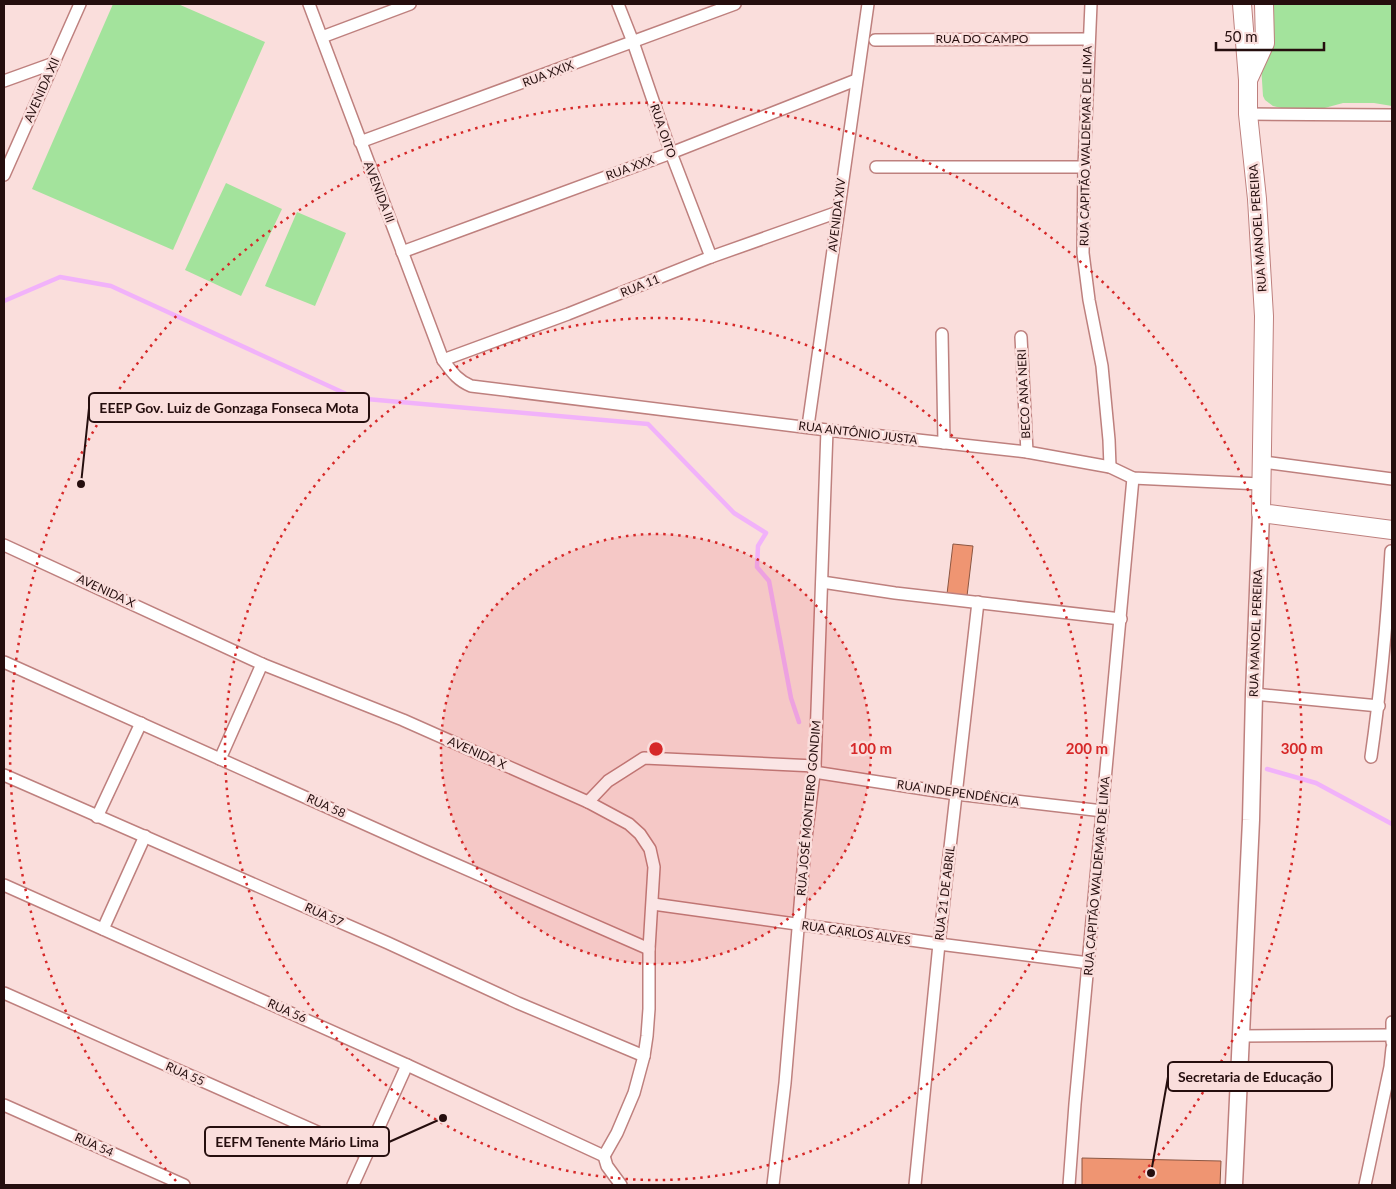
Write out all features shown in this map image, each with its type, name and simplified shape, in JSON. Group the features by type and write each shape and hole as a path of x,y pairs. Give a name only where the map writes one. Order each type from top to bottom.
{"main road":[{"name":"RUA MANOEL PEREIRA","path":"1242,4 1248,80 1248,114 1257,199 1264,316 1261,513"},
{"name":"RUA MANOEL PEREIRA","path":"1248,80 1265,43 1264,4"},
{"path":"1261,513 1392,530"}],"street":[{"name":"AVENIDA XII","path":"4,175 80,4"},
{"name":"AVENIDA III","path":"309,4 443,360 455,377"},
{"path":"322,37 410,4"},
{"name":"RUA OITO","path":"618,4 711,258"},
{"name":"RUA XXIX","path":"360,142 734,4"},
{"name":"AVENIDA XIV","path":"808,426 868,4"},
{"name":"RUA CAPITÃO WALDEMAR DE LIMA","path":"1091,4 1084,166 1083,253 1089,300 1102,366 1110,440 1110,467"},
{"name":"RUA DO CAMPO","path":"875,40 1089,39"},
{"path":"4,81 54,63"},
{"name":"RUA XXX","path":"402,252 671,153 856,80"},
{"path":"1248,114 1392,115"},
{"path":"876,167 1084,166"},
{"name":"RUA 11","path":"443,360 838,212"},
{"path":"942,334 944,443"},
{"name":"BECO ANA NERI","path":"1021,337 1027,452"},
{"name":"RUA ANTÔNIO JUSTA","path":"455,377 471,386 808,426 827,430 1027,452 1110,467 1133,478 1261,484"},
{"name":"RUA JOSÉ MONTEIRO GONDIM","path":"773,1185 785,1083 814,769 827,430"},
{"path":"1262,462 1392,478"},
{"name":"RUA CAPITÃO WALDEMAR DE LIMA","path":"1069,1185 1133,478"},
{"name":"RUA MANOEL PEREIRA","path":"1234,1185 1251,820 1261,513"},
{"name":"AVENIDA X","path":"4,545 262,664 403,720 588,802 629,824 640,834 650,848 654,867 653,904 648,949 649,1009 644,1056 631,1101 618,1133 604,1156"},
{"path":"1371,757 1379,706 1386,637 1391,551"},
{"path":"822,582 895,593 1121,619"},
{"name":"RUA 21 DE ABRIL","path":"915,1185 939,944 978,602"},
{"name":"RUA 58","path":"4,662 648,949"},
{"path":"220,758 262,664"},
{"path":"1254,694 1379,706"},
{"path":"97,817 141,723"},
{"name":"RUA INDEPENDÊNCIA","path":"588,802 608,781 644,758 814,769 956,794 1103,811"},
{"name":"RUA 57","path":"4,775 518,1003 644,1056"},
{"path":"103,929 144,836"},
{"name":"RUA 56","path":"4,884 407,1065 604,1156"},
{"name":"RUA CARLOS ALVES","path":"653,904 1089,963"},
{"name":"RUA 55","path":"4,993 367,1154"},
{"path":"1365,1185 1390,1067 1392,1022"},
{"path":"1241,1036 1392,1043"},
{"path":"353,1185 407,1065"},
{"name":"RUA 54","path":"4,1105 184,1185"},
{"path":"604,1156 607,1166 621,1185"}],"green space":[{"path":"113,4 178,4 265,42 173,250 32,189"},
{"path":"1266,4 1392,4 1392,106 1374,103 1343,103 1321,109 1281,108 1273,106 1265,100 1263,96 1261,65"},
{"path":"226,183 282,209 241,296 185,270"},
{"path":"297,212 346,233 315,306 265,286"}],"building":[{"path":"953,544 973,546 967,596 947,594"},
{"path":"1082,1158 1221,1161 1220,1185 1082,1185"}],"waterway":[{"path":"4,301 60,277 111,286 355,398 648,424 734,513 766,533 758,546 757,567 769,581 791,698 799,722"},
{"path":"1267,769 1316,783 1392,824"}],"place":[{"name":"EEEP Gov. Luiz de Gonzaga Fonseca Mota","path":"81,484"},
{"name":"EEFM Tenente Mário Lima","path":"443,1118"},
{"name":"Secretaria de Educação","path":"1151,1173"}]}
